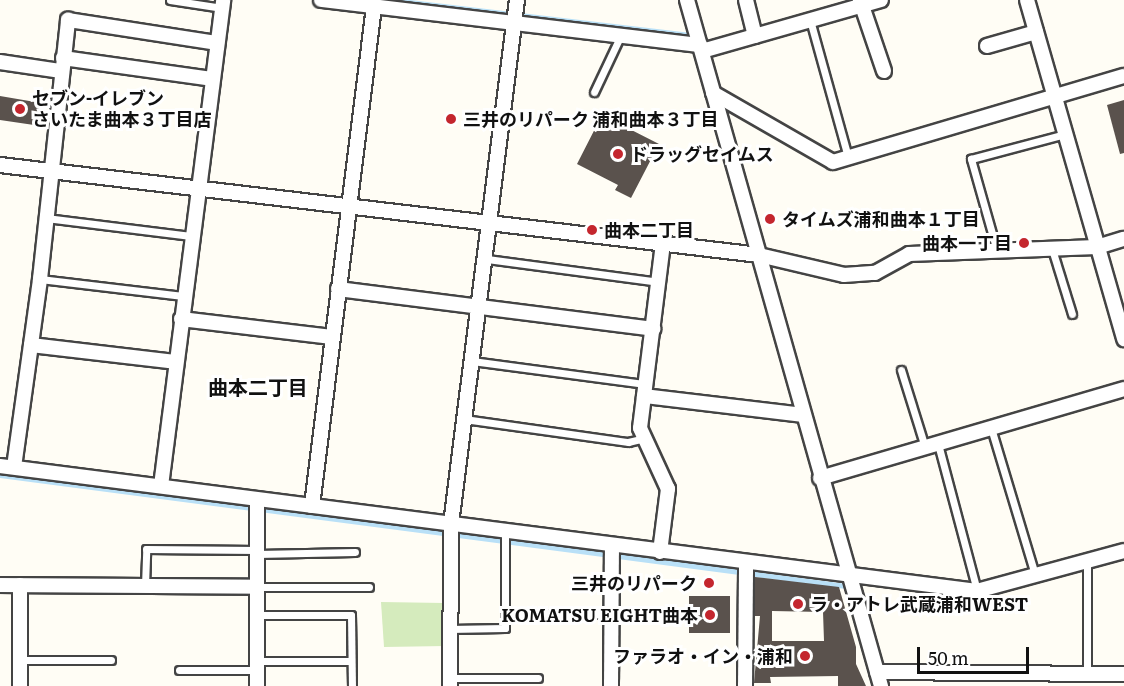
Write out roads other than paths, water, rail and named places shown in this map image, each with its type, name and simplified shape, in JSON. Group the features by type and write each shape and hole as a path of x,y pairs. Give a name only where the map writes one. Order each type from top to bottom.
{"street":[{"path":"321,0 511,21 701,48 755,36 861,3 881,0"},
{"path":"450,682 451,524 487,259 511,21 517,0"},
{"path":"687,0 820,478 881,686"},
{"path":"746,0 755,36"},
{"path":"1027,0 1124,339"},
{"path":"861,3 884,71"},
{"path":"161,486 180,319 223,4"},
{"path":"312,507 374,7"},
{"path":"217,43 68,20 31,345 7,467 612,547 977,591 1124,551"},
{"path":"987,46 1036,32"},
{"path":"0,63 62,64 212,79"},
{"path":"713,93 833,162 1124,76"},
{"path":"0,165 759,255 844,275 875,273 909,254 1097,247 1124,239"},
{"path":"660,552 668,489 640,428 663,243"},
{"path":"338,289 653,329"},
{"path":"180,319 332,337"},
{"path":"31,345 175,362"},
{"path":"820,478 1124,389"},
{"path":"645,390 803,415"},
{"path":"257,501 257,686"},
{"path":"611,686 612,547"},
{"path":"745,686 746,564"},
{"path":"0,585 257,587"},
{"path":"20,585 20,686"},
{"path":"877,672 1124,674"}],"lane":[{"path":"170,0 223,4"},
{"path":"810,20 848,157"},
{"path":"594,92 621,35"},
{"path":"997,251 971,159 1065,134"},
{"path":"46,218 191,236"},
{"path":"1052,249 1072,315"},
{"path":"487,259 659,282"},
{"path":"40,279 183,297"},
{"path":"472,361 645,390"},
{"path":"901,370 932,446 977,591"},
{"path":"464,419 628,442 645,438"},
{"path":"992,428 1035,575"},
{"path":"449,629 505,628 505,533"},
{"path":"145,586 146,549 355,552"},
{"path":"1087,561 1087,674"},
{"path":"257,587 369,587"},
{"path":"552,614 611,614"},
{"path":"257,615 351,615 352,686"},
{"path":"20,660 111,660"},
{"path":"179,670 351,661"},
{"path":"450,682 538,678"}],"waterway":[{"path":"393,0 690,35"},
{"path":"0,475 846,586"}],"place":[{"name":"セブン-イレブン さいたま曲本３丁目店","path":"20,109"},
{"name":"三井のリパーク 浦和曲本３丁目","path":"451,119"},
{"name":"ドラッグセイムス","path":"618,154"},
{"name":"タイムズ浦和曲本１丁目","path":"770,219"},
{"name":"曲本二丁目","path":"592,230"},
{"name":"曲本一丁目","path":"1024,243"},
{"name":"三井のリパーク","path":"709,583"},
{"name":"ラ・アトレ武蔵浦和WEST","path":"798,604"},
{"name":"KOMATSU EIGHT曲本","path":"710,615"},
{"name":"ファラオ・イン・浦和","path":"805,656"}],"district":[{"name":"曲本二丁目","path":"258,386"}]}
